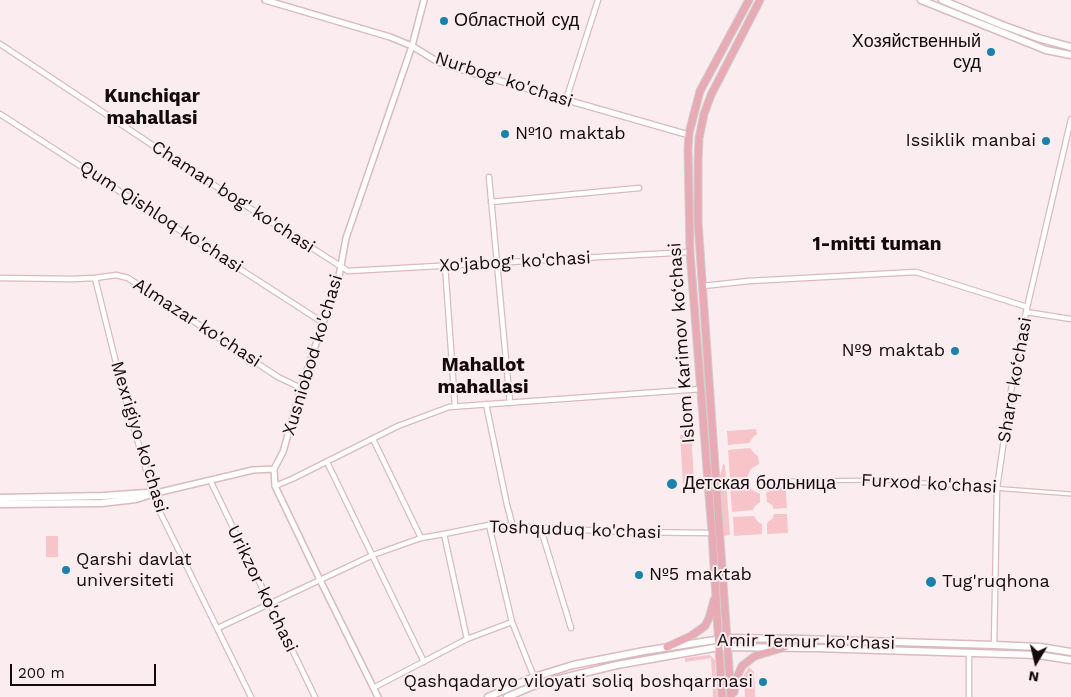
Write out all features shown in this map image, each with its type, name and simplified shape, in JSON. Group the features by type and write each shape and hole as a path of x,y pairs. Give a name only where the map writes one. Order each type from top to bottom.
{"main road":[{"name":"Islom Karimov ko‘chasi","path":"722,697 712,533 688,223 688,135 700,91 749,0"},
{"name":"Islom Karimov ko‘chasi","path":"732,697 698,222 698,162 699,138 704,114 711,95 760,0"},
{"path":"921,0 1046,50 1071,55"},
{"path":"942,0 1002,25 1071,47"},
{"path":"688,223 692,226 698,222"},
{"path":"0,498 152,494"},
{"path":"0,504 102,503 136,499 152,494"},
{"path":"667,647 691,636 705,626 716,594"},
{"name":"Amir Temur ko'chasi","path":"488,697 534,677 573,665 667,647 728,638 792,638 994,645 1040,647 1071,652"},
{"name":"Amir Temur ko'chasi","path":"507,697 538,684 617,665 719,647 785,647 1038,655 1071,660"},
{"path":"732,697 742,666 755,656 785,647"}],"street":[{"name":"Nurbog' ko'chasi","path":"265,0 390,37 412,46 438,62 688,135"},
{"name":"Xusniobod ko'chasi","path":"378,697 275,486 274,469 283,452 322,322 339,276 346,238 412,46 424,0"},
{"path":"566,100 598,0"},
{"name":"Chaman bog' ko'chasi","path":"0,44 180,164 341,267"},
{"name":"Qum Qishloq ko'chasi","path":"0,114 322,322"},
{"name":"Sharq ko‘chasi","path":"994,645 997,488 1011,391 1027,309 1071,119"},
{"path":"488,177 510,403"},
{"path":"491,202 639,188"},
{"name":"Xo'jabog' ko'chasi","path":"341,267 348,271 690,252"},
{"path":"445,265 455,406"},
{"path":"703,286 748,281 916,272 1027,309 1071,319"},
{"name":"Almazar ko'chasi","path":"0,278 96,278 116,275 128,278 278,377 301,388"},
{"name":"Mexrigiyo ko'chasi","path":"96,278 122,387 152,494 251,697"},
{"path":"275,486 398,426 449,407 701,389"},
{"path":"486,404 513,527"},
{"path":"373,439 421,538"},
{"path":"327,462 424,662"},
{"path":"152,494 253,470 274,469"},
{"name":"Urikzor ko'chasi","path":"210,480 315,697"},
{"name":"Furxod ko'chasi","path":"787,480 887,480 1071,494"},
{"path":"489,525 512,622 534,677"},
{"name":"Toshquduq ko'chasi","path":"218,628 372,555 421,538 489,525 623,532 712,533"},
{"path":"542,528 571,628"},
{"path":"444,534 468,639"},
{"path":"373,688 468,639 512,622"},
{"path":"969,653 969,697"}],"shaded area":[{"path":"691,429 694,483 683,484 680,435 684,435 683,430"},
{"path":"756,429 757,434 749,443 728,445 727,431"},
{"path":"750,448 758,456 759,464 751,469 747,477 730,478 728,450"},
{"path":"723,464 725,465 730,535 724,536 720,476"},
{"path":"777,480 785,480 787,508 774,509 767,502 766,493 774,488"},
{"path":"748,482 752,490 760,494 760,502 753,510 732,512 730,484"},
{"path":"774,514 787,514 788,533 767,534 767,523 773,518"},
{"path":"754,516 762,524 762,534 734,536 733,517"},
{"path":"46,536 58,536 58,557 46,557"},
{"path":"710,655 715,660 717,697 713,697 711,658 685,662 685,658"},
{"path":"749,667 754,672 755,697 745,697 744,675"}],"place":[{"name":"Областной суд","path":"444,21"},
{"name":"Хозяйственный суд","path":"991,52"},
{"name":"№10 maktab","path":"505,134"},
{"name":"Issiklik manbai","path":"1046,141"},
{"name":"№9 maktab","path":"955,351"},
{"name":"Детская больница","path":"672,484"},
{"name":"Qarshi davlat universiteti","path":"66,570"},
{"name":"№5 maktab","path":"639,575"},
{"name":"Tug'ruqhona","path":"931,582"},
{"name":"Qashqadaryo viloyati soliq boshqarmasi","path":"763,682"}],"district":[{"name":"Kunchiqar mahallasi","path":"152,107"},
{"name":"1-mitti tuman","path":"877,244"},
{"name":"Mahallot mahallasi","path":"483,376"}]}
